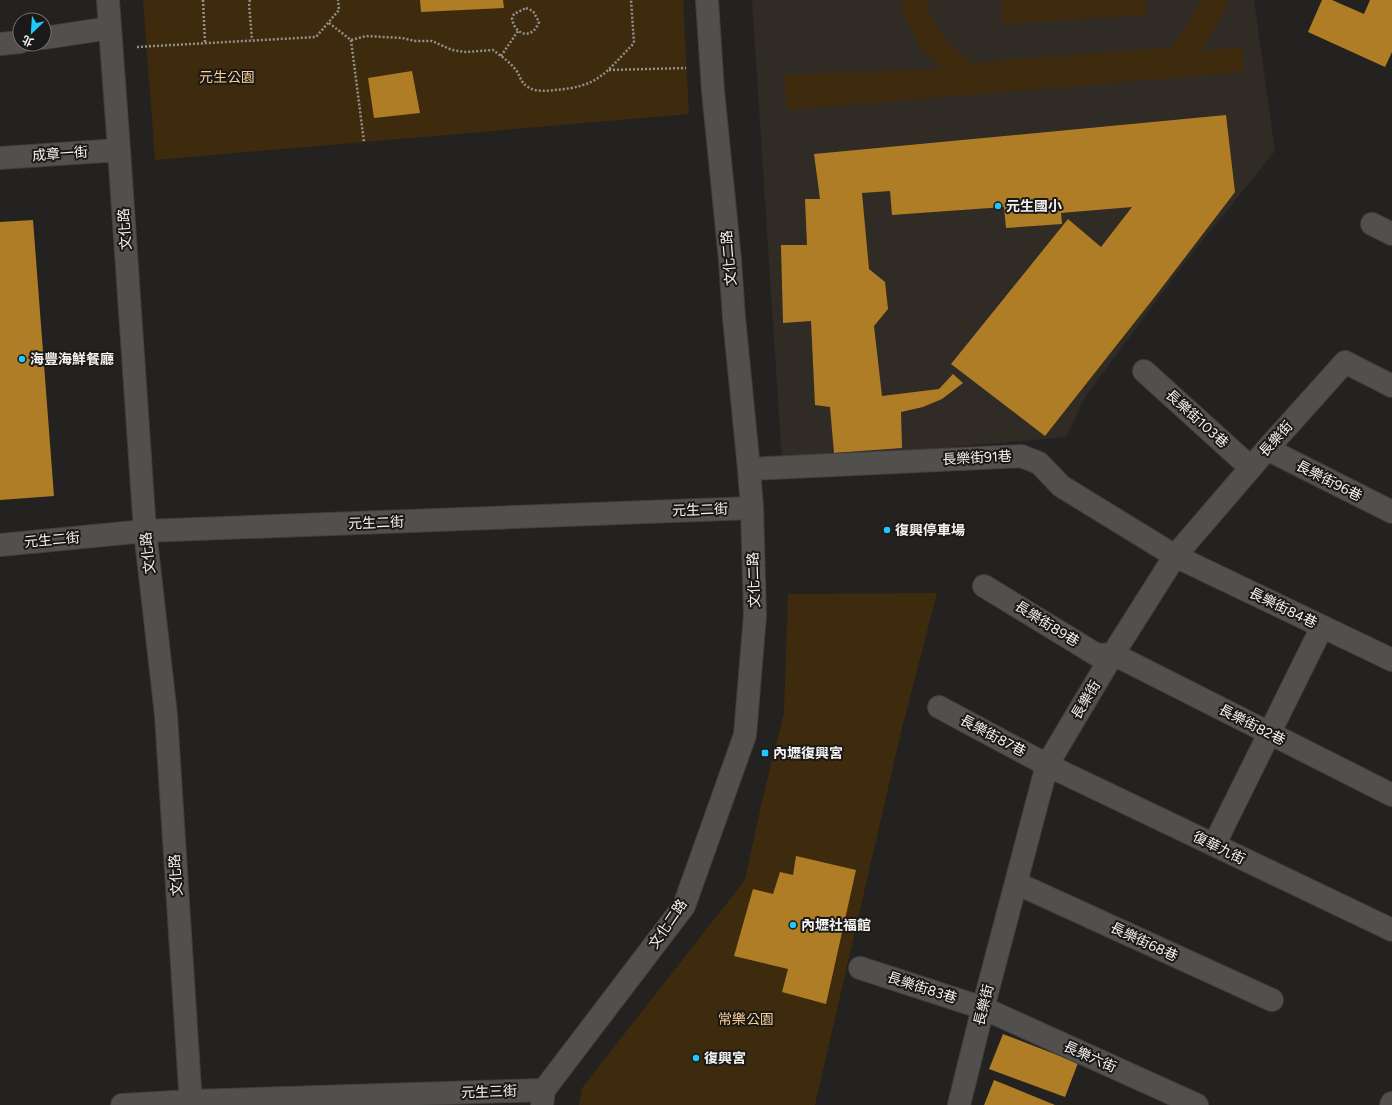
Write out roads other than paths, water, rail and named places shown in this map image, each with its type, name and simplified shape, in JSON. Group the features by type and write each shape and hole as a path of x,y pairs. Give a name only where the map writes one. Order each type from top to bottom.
{"street":[{"name":"文化路","path":"108,0 120,150 146,531 166,715 191,1103"},
{"name":"文化二路","path":"543,1098 684,906 745,734 755,615 752,508 730,260 712,91 707,0"},
{"path":"52,37 110,28"},
{"path":"0,44 12,43"},
{"name":"成章一街","path":"0,158 120,150"},
{"path":"1372,224 1392,234"},
{"name":"長樂街","path":"960,1105 983,1008 1047,764 1113,654 1175,556 1267,449 1345,362 1392,386"},
{"name":"長樂街103巷","path":"1144,371 1251,468"},
{"name":"長樂街96巷","path":"1267,449 1392,512"},
{"name":"長樂街91巷","path":"749,469 1021,456 1039,463 1061,486 1175,556"},
{"name":"元生二街","path":"0,545 146,531 752,508"},
{"name":"長樂街84巷","path":"1175,556 1392,660"},
{"name":"長樂街89巷","path":"984,586 1097,655 1113,654"},
{"path":"1214,845 1322,627"},
{"name":"長樂街82巷","path":"1113,654 1392,795"},
{"name":"長樂街87巷","path":"939,707 1047,764"},
{"name":"復華九街","path":"1047,764 1392,930"},
{"name":"長樂街68巷","path":"1016,883 1272,1000"},
{"name":"長樂街83巷","path":"860,968 983,1008"},
{"name":"長樂六街","path":"983,1008 1197,1105"},
{"name":"元生三街","path":"122,1105 543,1098"}],"place":[{"name":"元生國小","path":"998,206"},
{"name":"海豐海鮮餐廳","path":"22,359"},
{"name":"復興停車場","path":"887,530"},
{"name":"內壢復興宮","path":"765,753"},
{"name":"內壢社福館","path":"793,925"},
{"name":"復興宮","path":"696,1058"}],"park label":[{"name":"元生公園","path":"227,77"},
{"name":"常樂公園","path":"746,1019"}]}
